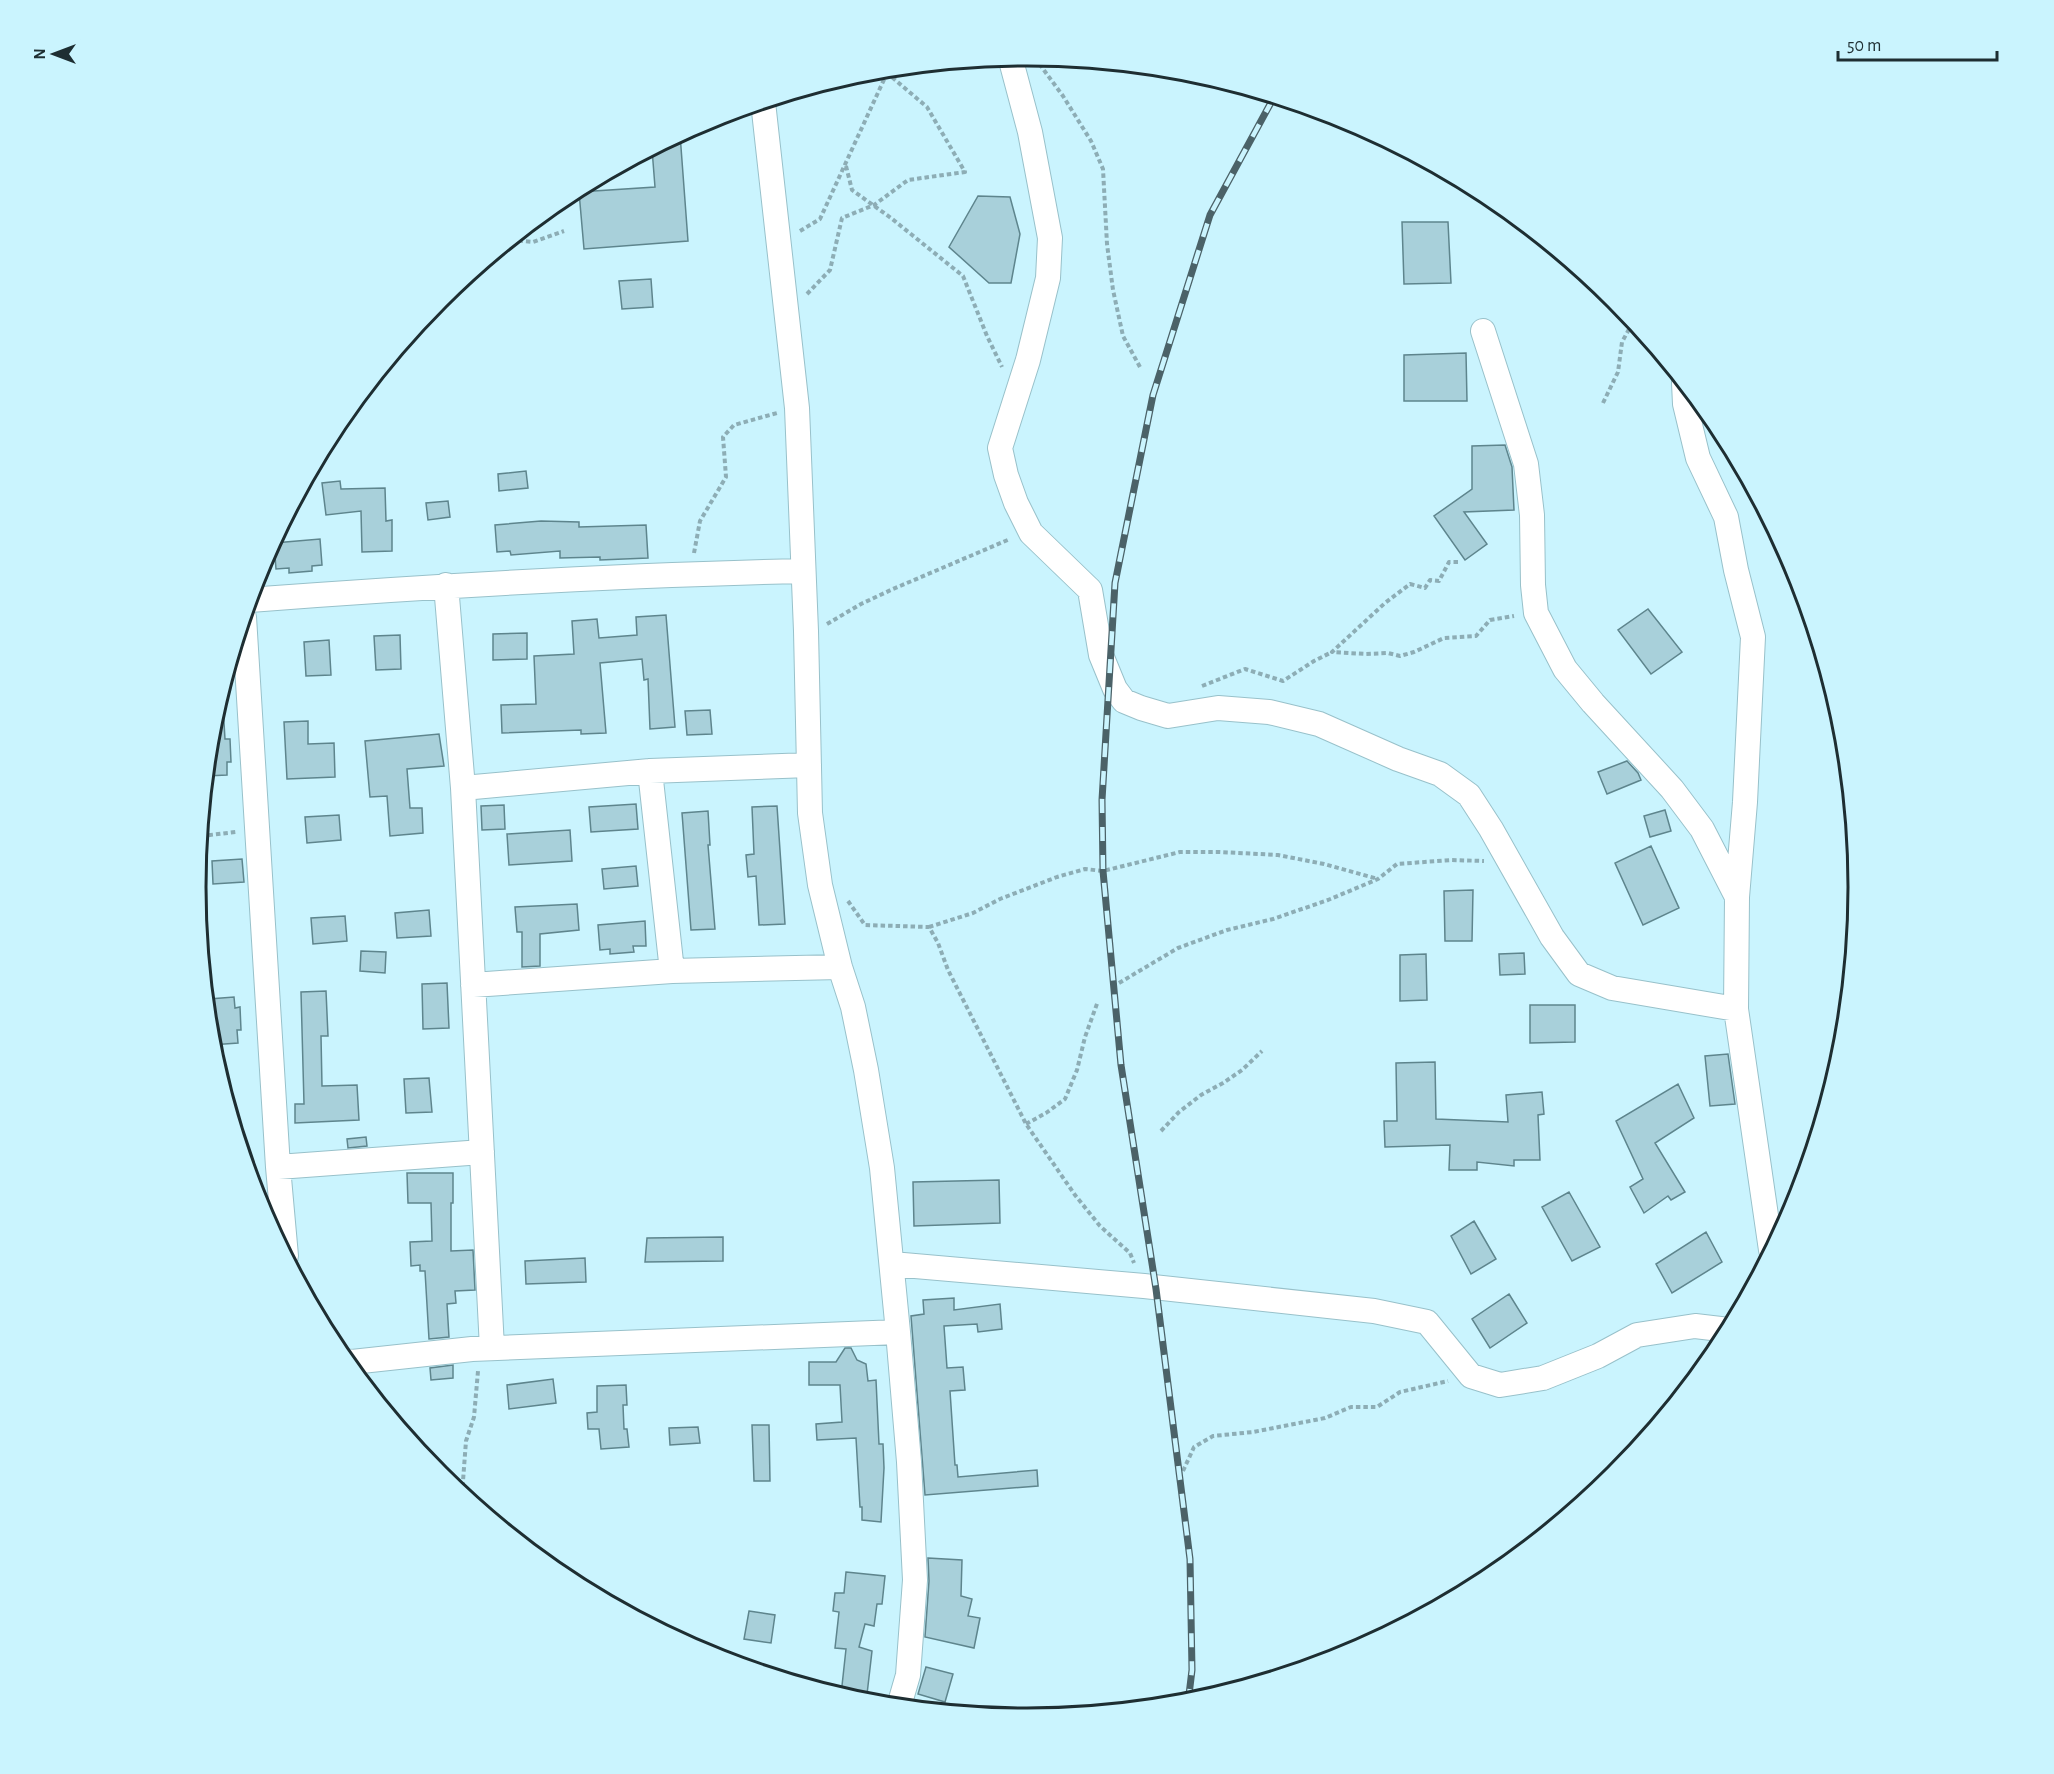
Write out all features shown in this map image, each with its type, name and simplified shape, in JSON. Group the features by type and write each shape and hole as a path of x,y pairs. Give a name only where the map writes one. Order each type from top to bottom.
{"street":[{"path":"1013,67 1030,132 1050,238 1048,278 1017,397 1000,448 1016,503 1031,533 1090,590 1101,655 1115,689 1124,701 1168,716 1218,708 1269,712 1319,724 1398,759 1440,774 1469,795 1491,829 1552,937 1580,974 1612,988 1736,1009"},
{"path":"764,110 797,408 806,631 810,813 820,885 840,967 853,1007 866,1070 882,1168 898,1332 909,1462 915,1580 908,1675 901,1698"},
{"path":"1483,331 1526,464 1532,515 1533,585 1536,613 1565,669 1672,789 1702,829 1737,897"},
{"path":"1685,396 1698,458 1726,517 1736,570 1753,637 1737,897 1736,1009 1769,1237"},
{"path":"259,599 446,585 803,571"},
{"path":"446,585 463,788 492,1348"},
{"path":"245,638 284,1235"},
{"path":"463,788 650,771 808,765"},
{"path":"650,771 672,971"},
{"path":"473,985 672,971 840,967"},
{"path":"278,1167 482,1152"},
{"path":"892,1264 1144,1286 1374,1311 1427,1322 1471,1376 1500,1385 1543,1378 1598,1356 1637,1335 1695,1326 1719,1329"},
{"path":"357,1361 492,1348 898,1332"}],"path":[{"path":"1042,67 1091,141 1103,169 1107,244 1113,290 1123,336 1140,367"},
{"path":"788,314 830,270 842,218 874,205 908,180 965,172 927,107 896,77"},
{"path":"778,243 820,219 885,79"},
{"path":"846,166 852,190 963,276 987,336 1017,397"},
{"path":"521,241 533,242 564,231"},
{"path":"1603,403 1618,372 1622,342 1629,330"},
{"path":"690,574 700,521 726,477 723,437 734,425 797,408"},
{"path":"806,631 832,622 861,604 893,589 1011,539 1031,533"},
{"path":"1168,716 1202,686 1245,669 1283,681 1332,652 1385,603 1410,584 1425,588 1430,580 1439,581 1449,562 1458,562"},
{"path":"1332,652 1388,653 1400,656 1444,638 1476,636 1490,620 1536,613"},
{"path":"208,835 257,830"},
{"path":"847,900 865,925 929,927 973,913 1000,899 1057,877 1085,869 1103,871 1180,852 1278,855 1324,864 1378,879"},
{"path":"1119,983 1178,948 1227,930 1273,919 1328,900 1378,879 1397,864 1451,860 1509,862"},
{"path":"929,927 948,970 1026,1124 1075,1195 1100,1226 1130,1253 1144,1286"},
{"path":"1026,1124 1065,1099 1077,1070 1085,1036 1098,1001"},
{"path":"1161,1131 1179,1112 1201,1095 1242,1070 1262,1052"},
{"path":"463,1483 466,1441 474,1417 479,1366 483,1355 492,1348"},
{"path":"1183,1471 1194,1447 1213,1436 1253,1432 1325,1418 1351,1407 1377,1407 1400,1392 1471,1376"}],"building":[{"path":"681,143 688,241 584,249 580,199 592,191 655,187 653,157"},
{"path":"978,196 1010,197 1020,234 1011,283 989,283 949,247"},
{"path":"1402,222 1448,222 1451,283 1404,284"},
{"path":"651,279 653,307 622,309 619,281"},
{"path":"1466,353 1467,401 1404,401 1404,355"},
{"path":"1505,445 1512,467 1514,510 1464,512 1487,544 1465,560 1434,516 1472,489 1472,446"},
{"path":"526,471 528,488 499,491 498,474"},
{"path":"340,481 341,489 385,488 386,521 392,520 392,551 362,552 361,511 326,515 322,483"},
{"path":"448,501 450,517 428,520 426,503"},
{"path":"541,521 579,522 579,527 646,525 648,558 600,560 600,557 560,558 560,551 511,555 510,551 497,552 495,525"},
{"path":"320,539 322,565 312,566 312,571 289,573 289,568 276,569 275,558 282,542"},
{"path":"1648,609 1682,652 1651,674 1618,630"},
{"path":"666,615 675,727 650,729 648,679 644,680 642,659 600,663 606,733 581,734 581,730 502,733 501,705 536,704 534,656 574,654 572,621 597,619 599,638 637,635 636,617"},
{"path":"527,633 527,659 493,660 493,634"},
{"path":"400,635 401,669 376,670 374,636"},
{"path":"329,640 331,675 306,676 304,642"},
{"path":"710,710 712,734 687,735 685,711"},
{"path":"224,719 225,739 230,739 231,762 227,762 227,775 214,776"},
{"path":"308,721 308,744 334,743 335,777 287,779 284,722"},
{"path":"439,734 444,766 407,769 410,808 422,808 423,833 390,836 387,796 370,797 365,741"},
{"path":"1627,761 1641,780 1607,794 1598,772"},
{"path":"636,804 638,829 591,832 589,807"},
{"path":"504,805 505,829 482,830 481,806"},
{"path":"777,806 785,924 759,925 756,876 748,877 746,855 754,854 752,807"},
{"path":"1665,810 1671,831 1650,837 1644,816"},
{"path":"708,811 710,845 708,845 715,929 691,930 682,813"},
{"path":"339,815 341,840 307,843 305,817"},
{"path":"570,830 572,861 509,865 507,834"},
{"path":"1651,846 1679,908 1643,925 1615,863"},
{"path":"242,859 244,882 213,884 212,861"},
{"path":"636,866 638,886 604,889 602,869"},
{"path":"1473,890 1472,941 1445,941 1444,891"},
{"path":"577,904 579,930 540,934 540,966 522,967 522,932 517,932 515,907"},
{"path":"429,910 431,936 397,938 395,913"},
{"path":"345,916 347,941 313,944 311,918"},
{"path":"645,921 646,946 633,946 634,952 610,954 610,949 600,950 598,925"},
{"path":"361,951 386,952 385,973 360,971"},
{"path":"1524,953 1525,974 1500,975 1499,954"},
{"path":"1426,954 1427,1000 1400,1001 1400,955"},
{"path":"447,983 449,1028 423,1029 422,984"},
{"path":"326,991 328,1036 321,1036 322,1086 357,1085 359,1120 295,1123 295,1104 304,1104 301,992"},
{"path":"234,997 235,1008 240,1007 241,1030 237,1030 238,1043 222,1044 214,999"},
{"path":"1530,1005 1575,1005 1575,1042 1530,1043"},
{"path":"1728,1054 1735,1104 1710,1106 1705,1056"},
{"path":"1435,1062 1436,1119 1508,1122 1506,1095 1542,1092 1544,1114 1538,1115 1540,1160 1514,1160 1514,1166 1477,1162 1477,1170 1449,1170 1450,1145 1385,1147 1384,1121 1397,1121 1396,1063"},
{"path":"429,1078 432,1112 406,1113 404,1079"},
{"path":"1678,1084 1694,1118 1655,1143 1685,1192 1671,1200 1668,1196 1644,1213 1630,1187 1643,1179 1616,1121"},
{"path":"366,1137 367,1146 348,1148 347,1139"},
{"path":"407,1173 453,1173 451,1251 473,1250 475,1290 455,1291 456,1303 447,1304 449,1337 429,1339 425,1271 420,1271 420,1265 411,1266 410,1242 432,1241 431,1203 408,1203"},
{"path":"999,1180 1000,1223 914,1226 913,1182"},
{"path":"1569,1192 1600,1247 1572,1261 1542,1207"},
{"path":"1474,1221 1496,1259 1471,1274 1451,1236"},
{"path":"1706,1232 1722,1262 1672,1293 1656,1264"},
{"path":"723,1237 723,1261 645,1262 647,1238"},
{"path":"585,1258 586,1282 526,1284 525,1261"},
{"path":"1509,1294 1527,1323 1490,1348 1472,1319"},
{"path":"954,1298 954,1310 1000,1304 1002,1329 978,1332 977,1324 944,1326 947,1368 963,1367 965,1390 950,1391 955,1465 957,1465 958,1477 1037,1470 1038,1486 925,1495 911,1316 924,1314 923,1300"},
{"path":"845,1348 851,1348 857,1360 866,1364 868,1381 876,1380 879,1444 883,1444 884,1468 881,1522 862,1520 856,1438 817,1440 816,1424 842,1422 840,1385 809,1385 809,1362 836,1362"},
{"path":"453,1365 453,1378 431,1380 430,1368"},
{"path":"553,1379 556,1403 509,1409 507,1385"},
{"path":"626,1385 627,1405 623,1405 624,1429 627,1429 629,1447 601,1449 599,1429 588,1429 587,1413 597,1412 597,1386"},
{"path":"752,1425 769,1425 770,1481 754,1481"},
{"path":"698,1427 700,1443 670,1445 669,1428"},
{"path":"928,1558 962,1560 961,1596 972,1599 968,1616 980,1618 974,1648 925,1637 929,1581"},
{"path":"846,1572 885,1576 882,1604 877,1604 874,1626 865,1624 859,1647 872,1651 867,1692 842,1686 846,1649 835,1648 839,1612 833,1611 835,1593 844,1593"},
{"path":"749,1611 775,1615 771,1643 744,1639"},
{"path":"926,1667 953,1674 945,1702 918,1694"}],"railway":[{"path":"1189,1691 1192,1670 1190,1559 1156,1289 1121,1065 1103,871 1102,800 1115,583 1153,395 1210,215 1270,104"}]}
